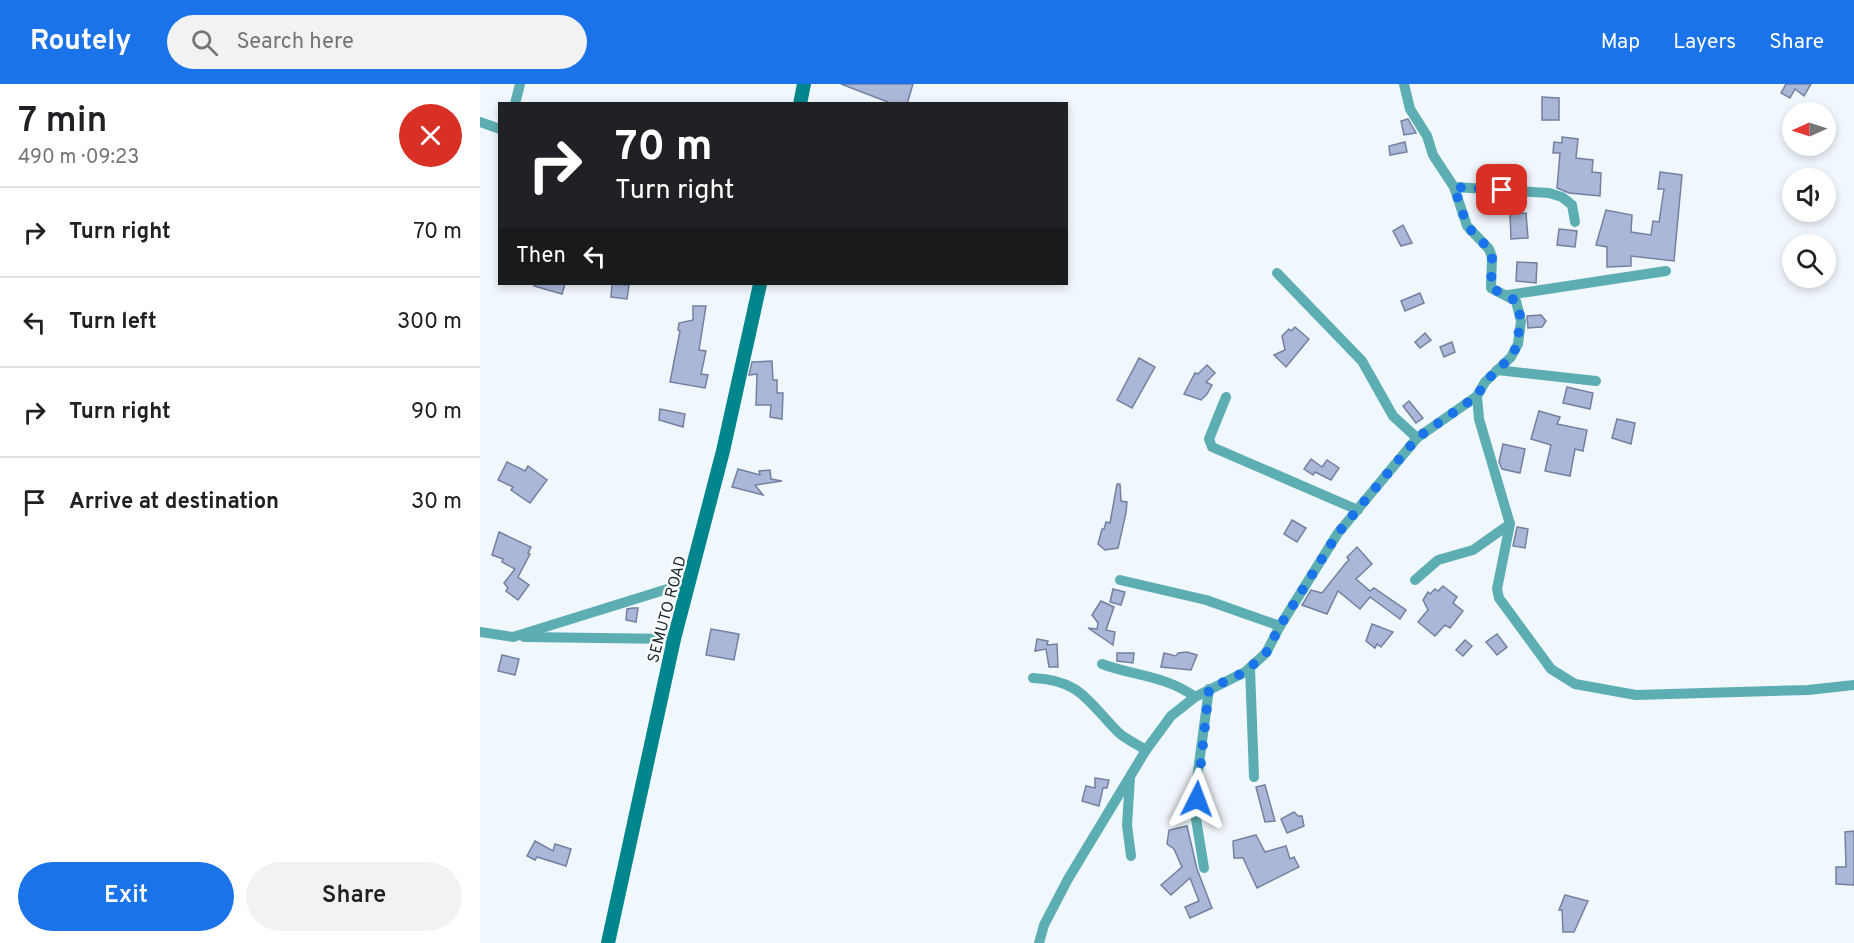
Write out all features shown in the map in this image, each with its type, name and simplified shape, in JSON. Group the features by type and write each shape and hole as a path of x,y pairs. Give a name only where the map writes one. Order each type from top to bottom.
{"main road":[{"path":"800,102 804,84"},
{"name":"SEMUTO ROAD","path":"608,943 674,639 690,582 760,285"}],"street":[{"path":"516,102 520,84"},
{"path":"1039,943 1044,925 1068,879 1146,750 1171,716 1195,697 1250,668 1266,653 1280,626 1338,533 1417,438 1477,396 1497,370 1511,357 1518,344 1521,321 1516,301 1491,288 1492,257 1489,249 1467,226 1454,187 1433,155 1427,136 1410,109 1404,84"},
{"path":"480,122 498,128"},
{"path":"1454,187 1549,193 1562,197 1572,205 1575,222"},
{"path":"1508,295 1666,271"},
{"path":"1277,273 1362,361 1393,416 1417,438"},
{"path":"1497,370 1596,381"},
{"path":"1477,396 1479,419 1510,524 1497,589 1499,598 1551,669 1575,684 1636,695 1808,690 1854,685"},
{"path":"1226,397 1209,439 1212,447 1358,510"},
{"path":"1415,580 1438,560 1473,550 1510,524"},
{"path":"1120,580 1206,600 1280,626"},
{"path":"513,637 690,582"},
{"path":"480,632 513,637 674,639"},
{"path":"1102,664 1125,673 1147,674 1183,688 1195,697"},
{"path":"1250,668 1254,777"},
{"path":"1033,678 1053,679 1078,689 1119,733 1146,750"},
{"path":"1204,868 1196,819 1197,789 1209,689"},
{"path":"1130,776 1127,825 1131,856"}],"building":[{"path":"841,84 913,84 908,102 888,102"},
{"path":"1786,84 1811,84 1804,96 1795,89 1790,98 1781,93"},
{"path":"1542,97 1559,98 1559,120 1542,120"},
{"path":"1408,119 1416,133 1404,135 1401,121"},
{"path":"1562,137 1578,139 1576,158 1593,160 1592,172 1601,173 1600,196 1569,193 1557,188 1560,153 1553,153 1554,142 1562,143"},
{"path":"1405,142 1407,152 1390,155 1389,146"},
{"path":"1660,172 1682,175 1674,261 1631,256 1631,266 1607,267 1607,247 1596,245 1606,210 1632,215 1631,232 1651,235 1653,221 1659,222 1664,189 1658,189"},
{"path":"1526,213 1528,238 1511,239 1510,214"},
{"path":"1403,225 1412,243 1401,246 1393,231"},
{"path":"1559,229 1577,231 1575,247 1557,245"},
{"path":"1517,262 1537,263 1536,283 1516,281"},
{"path":"534,285 565,285 562,294"},
{"path":"612,285 629,285 627,299 611,297"},
{"path":"1420,293 1424,303 1405,311 1401,301"},
{"path":"693,306 706,306 699,350 706,351 701,374 708,375 705,388 670,382 680,331 678,330 679,323 693,320"},
{"path":"1541,315 1546,321 1542,327 1528,328 1527,316"},
{"path":"1295,327 1309,339 1286,367 1274,355 1285,350 1282,336"},
{"path":"1425,333 1431,340 1420,348 1415,342"},
{"path":"1452,342 1455,352 1444,357 1440,347"},
{"path":"1139,358 1155,367 1132,408 1117,400"},
{"path":"772,361 773,380 777,380 777,393 783,393 782,419 770,417 771,405 756,405 757,374 749,375 752,362"},
{"path":"1207,365 1215,373 1206,382 1212,385 1207,394 1201,400 1184,394 1195,373 1198,374"},
{"path":"1567,387 1593,393 1590,409 1563,403"},
{"path":"1409,401 1423,418 1416,423 1403,406"},
{"path":"660,409 685,414 683,427 659,420"},
{"path":"1539,411 1560,417 1557,424 1587,430 1583,451 1575,449 1570,476 1545,471 1551,445 1531,439"},
{"path":"1617,419 1635,423 1631,444 1612,438"},
{"path":"1503,444 1525,449 1520,473 1502,469 1499,462"},
{"path":"1311,459 1322,467 1327,460 1339,468 1331,480 1315,472 1313,475 1304,469"},
{"path":"507,462 525,471 528,466 547,480 530,503 511,490 513,487 498,480"},
{"path":"738,469 760,475 759,471 770,470 771,479 782,481 755,485 763,495 732,487"},
{"path":"1117,484 1120,484 1121,501 1127,502 1126,513 1118,548 1105,550 1098,544 1106,522 1110,523"},
{"path":"1292,520 1306,528 1297,542 1284,534"},
{"path":"1517,527 1528,529 1525,548 1513,546"},
{"path":"499,532 531,547 528,553 530,554 518,577 529,585 518,600 506,591 508,588 504,583 515,569 502,562 503,559 492,555"},
{"path":"1357,547 1372,564 1356,579 1370,591 1374,588 1406,610 1400,619 1370,597 1360,609 1338,591 1327,614 1302,605 1311,590 1322,593 1349,560 1347,557"},
{"path":"1443,586 1457,597 1453,603 1463,611 1450,628 1445,625 1435,636 1418,622 1428,610 1423,600 1428,592 1430,594 1435,589 1438,591"},
{"path":"1113,589 1125,592 1121,605 1110,602"},
{"path":"1101,601 1114,607 1106,630 1115,632 1113,645 1088,628 1097,629 1098,623 1092,615"},
{"path":"638,608 636,622 626,620 627,609"},
{"path":"1372,624 1393,632 1381,647 1377,644 1375,648 1366,641"},
{"path":"711,629 739,634 734,660 706,655"},
{"path":"1497,634 1507,647 1497,655 1486,642"},
{"path":"1037,639 1048,641 1047,645 1057,644 1058,667 1049,667 1046,649 1035,651"},
{"path":"1465,640 1472,646 1463,656 1456,650"},
{"path":"1187,652 1197,655 1191,670 1161,667 1164,653 1176,656 1178,653"},
{"path":"1117,653 1134,653 1133,663 1117,661"},
{"path":"502,655 519,659 515,675 498,671"},
{"path":"1095,778 1109,780 1107,788 1103,788 1099,806 1082,801 1086,786 1095,788"},
{"path":"1265,785 1275,821 1265,822 1256,787"},
{"path":"1294,812 1302,816 1304,826 1287,833 1281,819"},
{"path":"1187,826 1197,869 1212,908 1190,918 1185,907 1199,901 1190,878 1171,895 1161,885 1182,867 1174,849 1167,844 1169,830"},
{"path":"1854,831 1854,885 1836,884 1836,867 1846,867 1845,832"},
{"path":"1256,835 1265,852 1286,846 1290,859 1294,857 1299,867 1257,888 1243,858 1234,858 1233,841"},
{"path":"535,841 553,851 555,844 571,849 566,866 537,857 535,860 527,856"},
{"path":"1565,895 1588,901 1574,932 1563,932 1562,910 1559,910"}],"route":[{"path":"1197,799 1197,779 1209,689 1245,672 1266,653 1280,626 1338,533 1417,438 1477,396 1485,382 1511,357 1518,344 1520,310 1516,301 1491,288 1492,257 1489,249 1467,226 1454,187 1502,190"}]}
